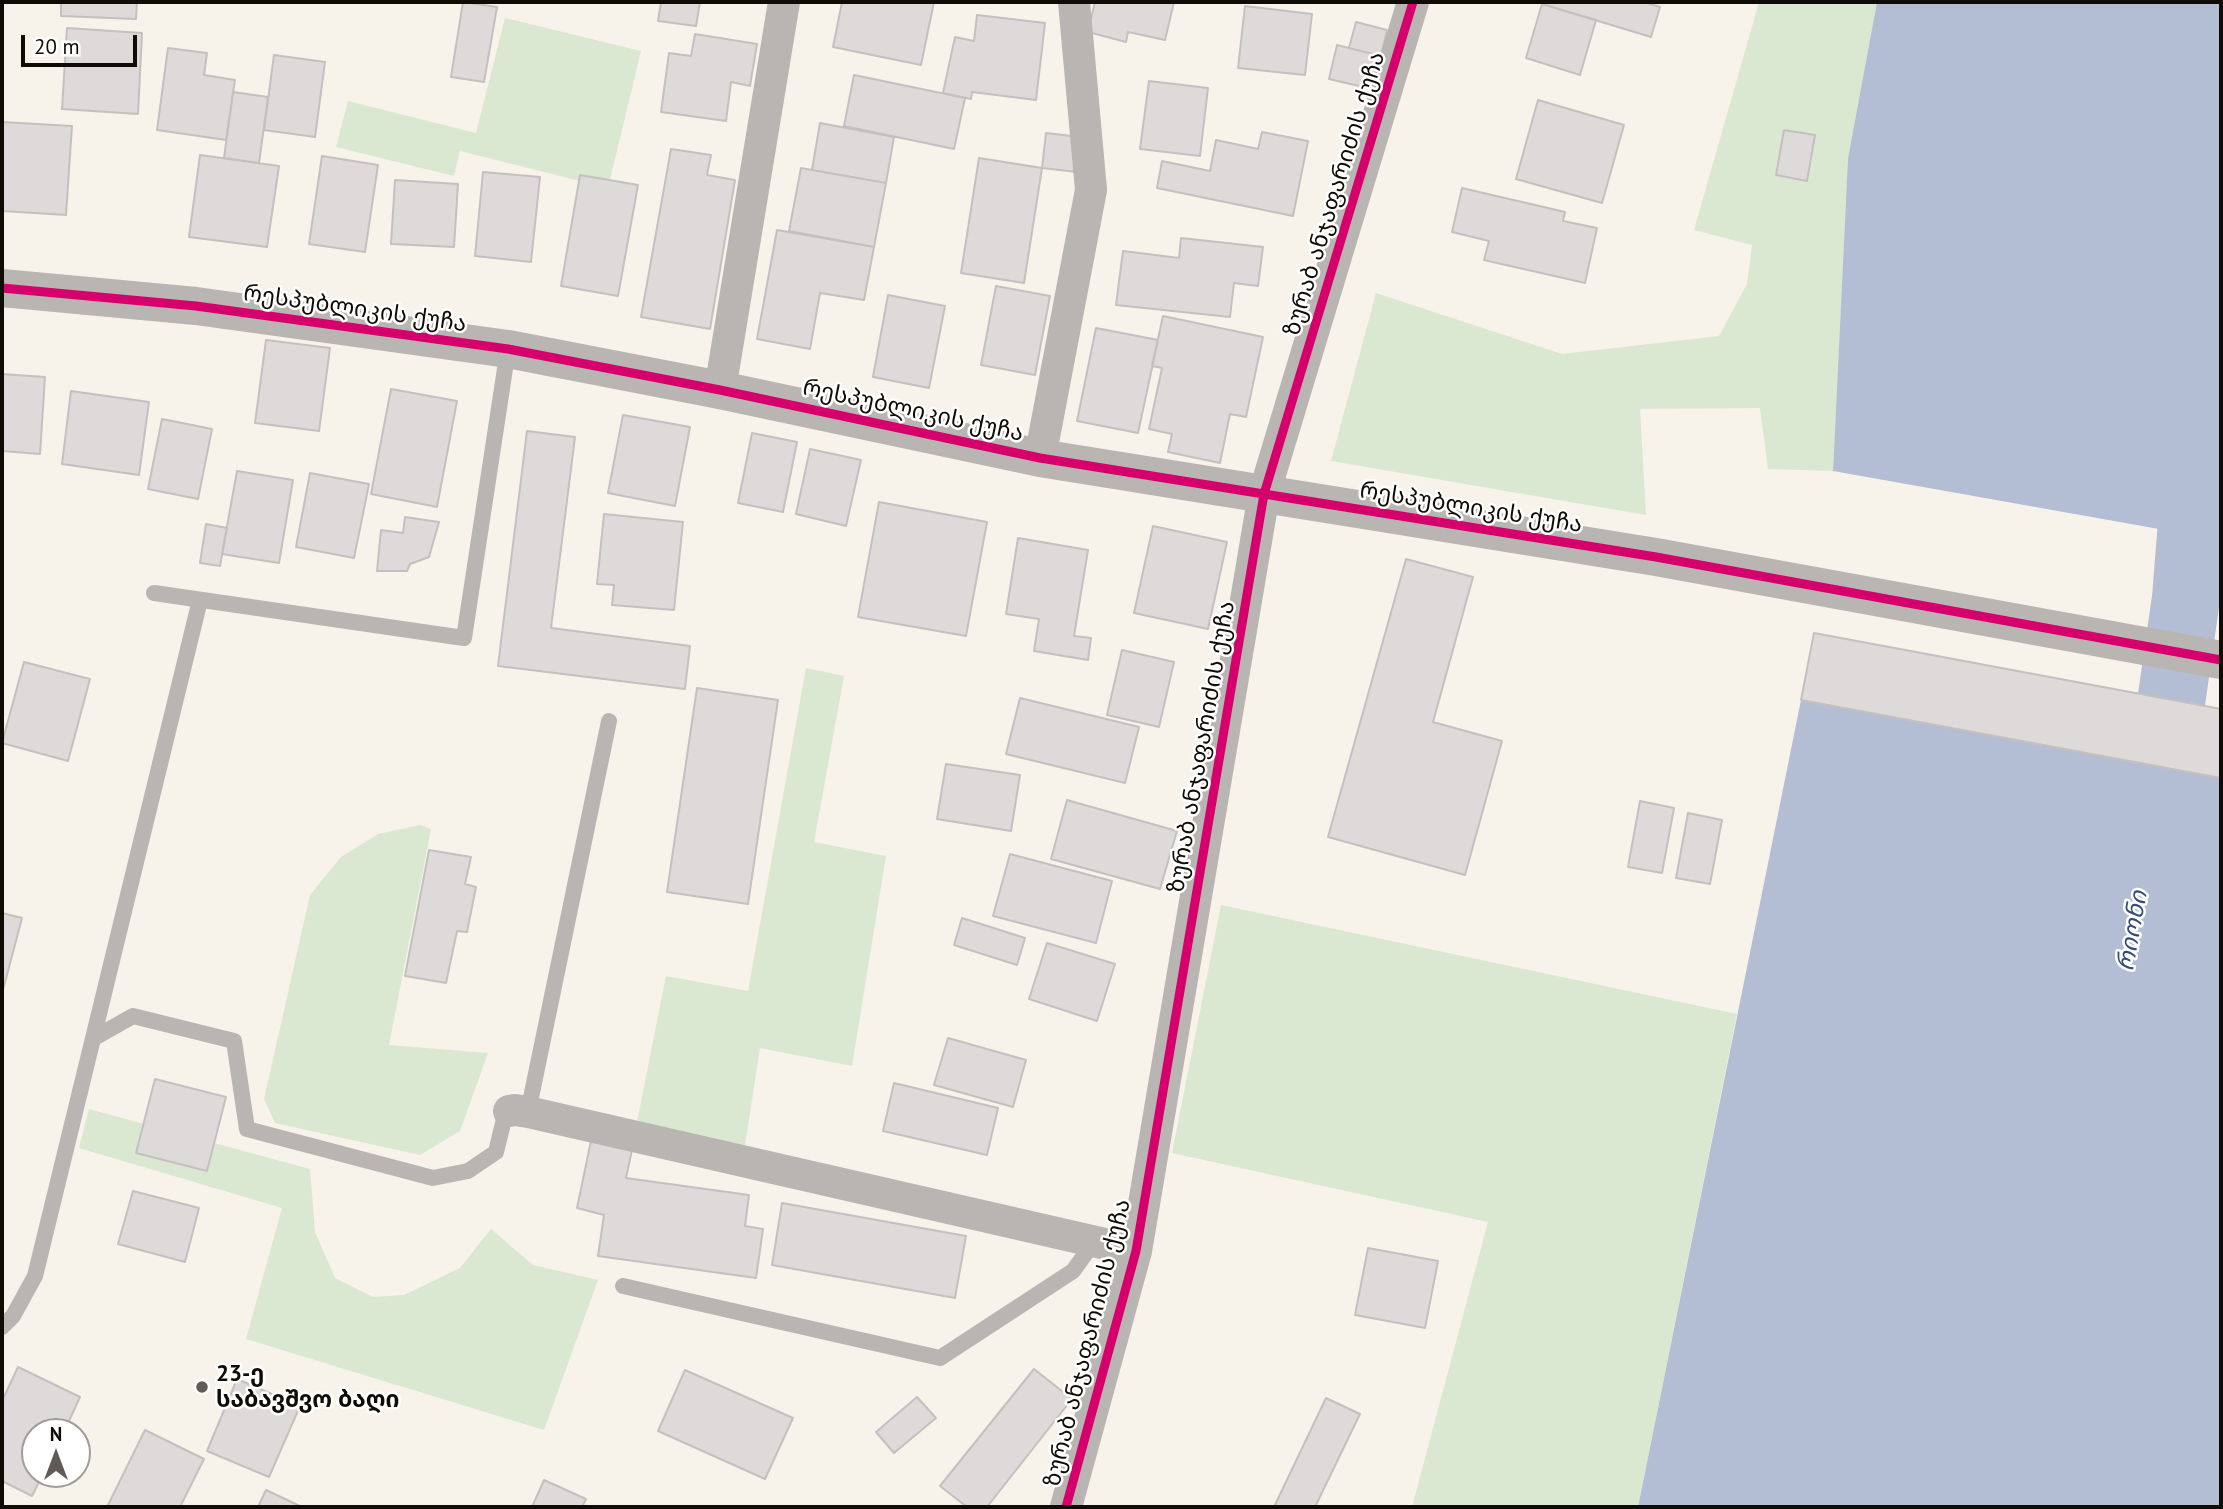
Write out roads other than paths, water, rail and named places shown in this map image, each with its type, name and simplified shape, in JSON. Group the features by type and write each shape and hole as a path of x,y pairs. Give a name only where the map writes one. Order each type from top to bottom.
{"street":[{"path":"719,390 784,2"},
{"path":"1040,457 1091,190 1074,2"},
{"name":"ზურაბ ანჯაფარიძის ქუჩა","path":"1066,1507 1136,1251 1264,494 1413,2"},
{"name":"რესპუბლიკის ქუჩა","path":"2,288 196,306 508,349 1040,457 1643,555 2221,660"},
{"path":"518,1112 1136,1251"}],"lane":[{"path":"154,593 464,638 508,349"},
{"path":"2,1327 13,1316 35,1276 200,600"},
{"path":"94,1038 133,1016 234,1041 247,1129 433,1178 468,1171 496,1152 505,1115 518,1112 609,721"},
{"path":"622,1286 940,1359 1073,1271 1094,1242"}],"water":[{"path":"1877,2 2221,2 2221,540 1833,471 1848,158"},
{"path":"1801,700 2221,778 2221,1507 1638,1507"}],"waterway":[{"name":"რიონი","path":"2158,794 2186,598 2191,535 2221,353"}],"place":[{"name":"23-ე საბავშვო ბაღი","path":"202,1387"}]}
